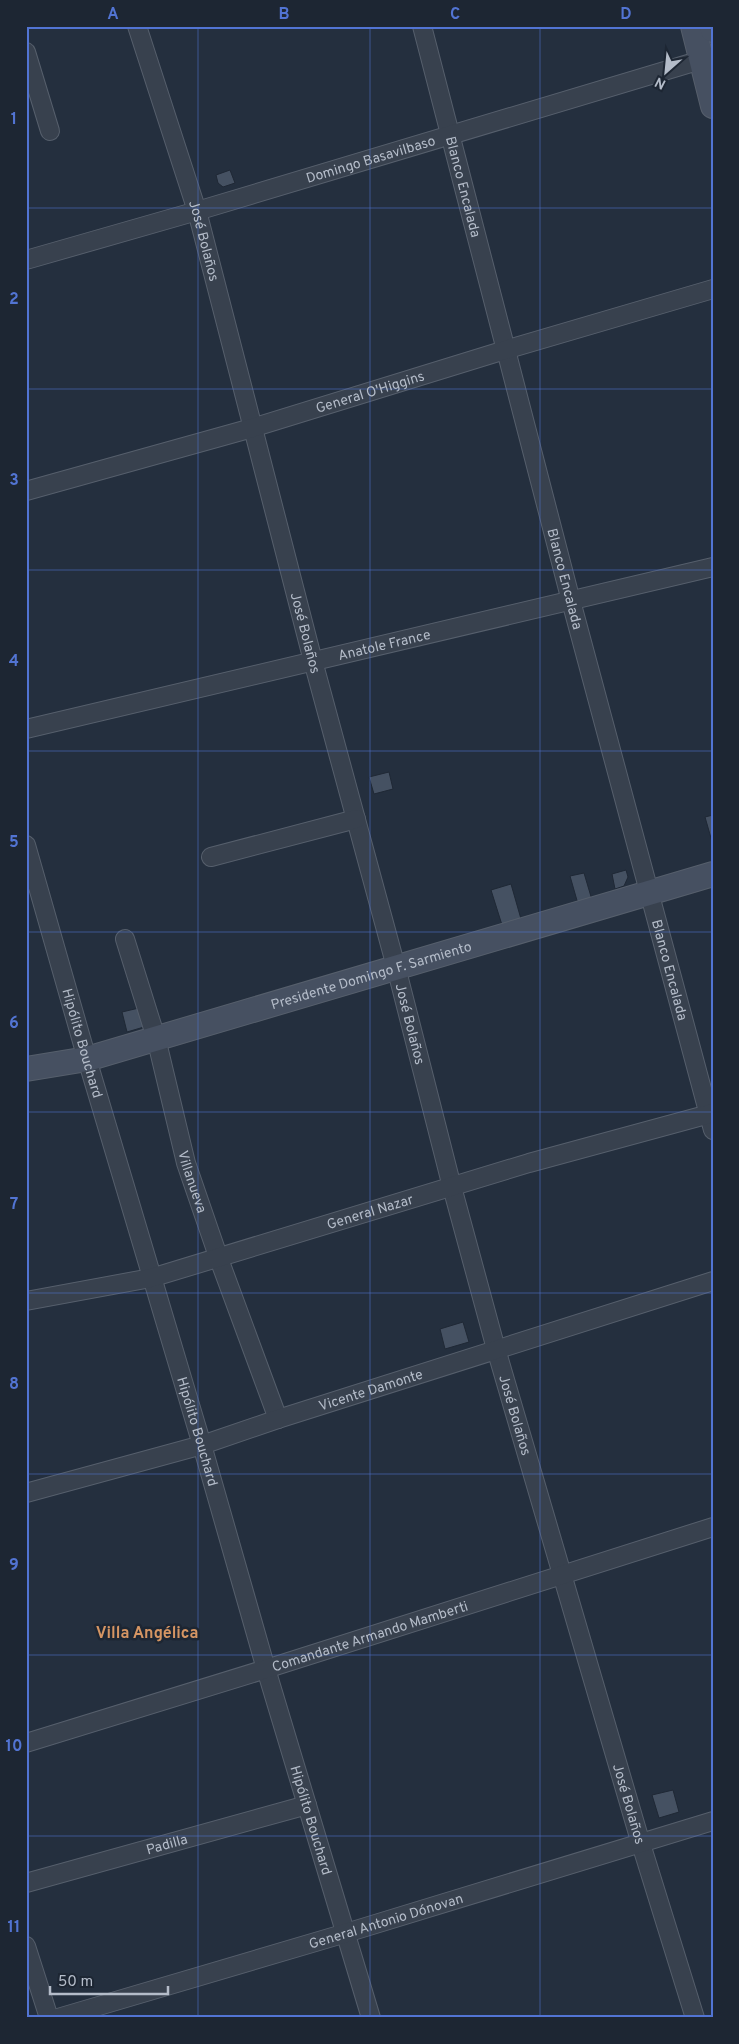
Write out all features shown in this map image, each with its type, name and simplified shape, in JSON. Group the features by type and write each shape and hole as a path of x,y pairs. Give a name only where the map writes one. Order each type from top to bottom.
{"street":[{"name":"José Bolaños","path":"137,26 197,211 313,662 396,967 452,1187 496,1349 641,1844 695,2018"},
{"name":"Blanco Encalada","path":"422,26 570,601 711,1119"},
{"path":"704,28 713,106"},
{"path":"26,52 50,131"},
{"name":"Domingo Basavilbaso","path":"26,260 197,211 707,58"},
{"name":"General O'Higgins","path":"26,491 252,428 505,350 713,289"},
{"name":"Anatole France","path":"26,729 713,567"},
{"path":"211,857 356,819"},
{"name":"Hipólito Bouchard","path":"26,845 151,1278 371,2018"},
{"name":"Presidente Domingo F. Sarmiento","path":"26,1069 87,1059 713,874"},
{"name":"Villanueva","path":"126,939 156,1038 186,1163 278,1419"},
{"name":"General Nazar","path":"26,1301 151,1278 529,1163 711,1119"},
{"name":"Vicente Damonte","path":"26,1494 202,1445 496,1349 713,1281"},
{"name":"Comandante Armando Mamberti","path":"26,1743 713,1527"},
{"name":"Padilla","path":"26,1883 307,1805"},
{"name":"General Antonio Dónovan","path":"58,2018 346,1933 713,1821"},
{"path":"26,1946 49,2018"}],"building":[{"path":"230,170 235,183 223,187 218,183 216,175"},
{"path":"389,772 393,789 374,794 369,777"},
{"path":"713,815 713,845 705,817"},
{"path":"626,870 628,877 624,886 615,889 612,874"},
{"path":"584,873 592,900 578,904 570,876"},
{"path":"511,884 521,919 502,925 491,890"},
{"path":"139,1008 144,1027 127,1032 122,1012"},
{"path":"463,1322 469,1342 445,1349 440,1329"},
{"path":"673,1790 679,1812 659,1818 652,1795"}],"district":[{"name":"Villa Angélica","path":"147,1632"}]}
